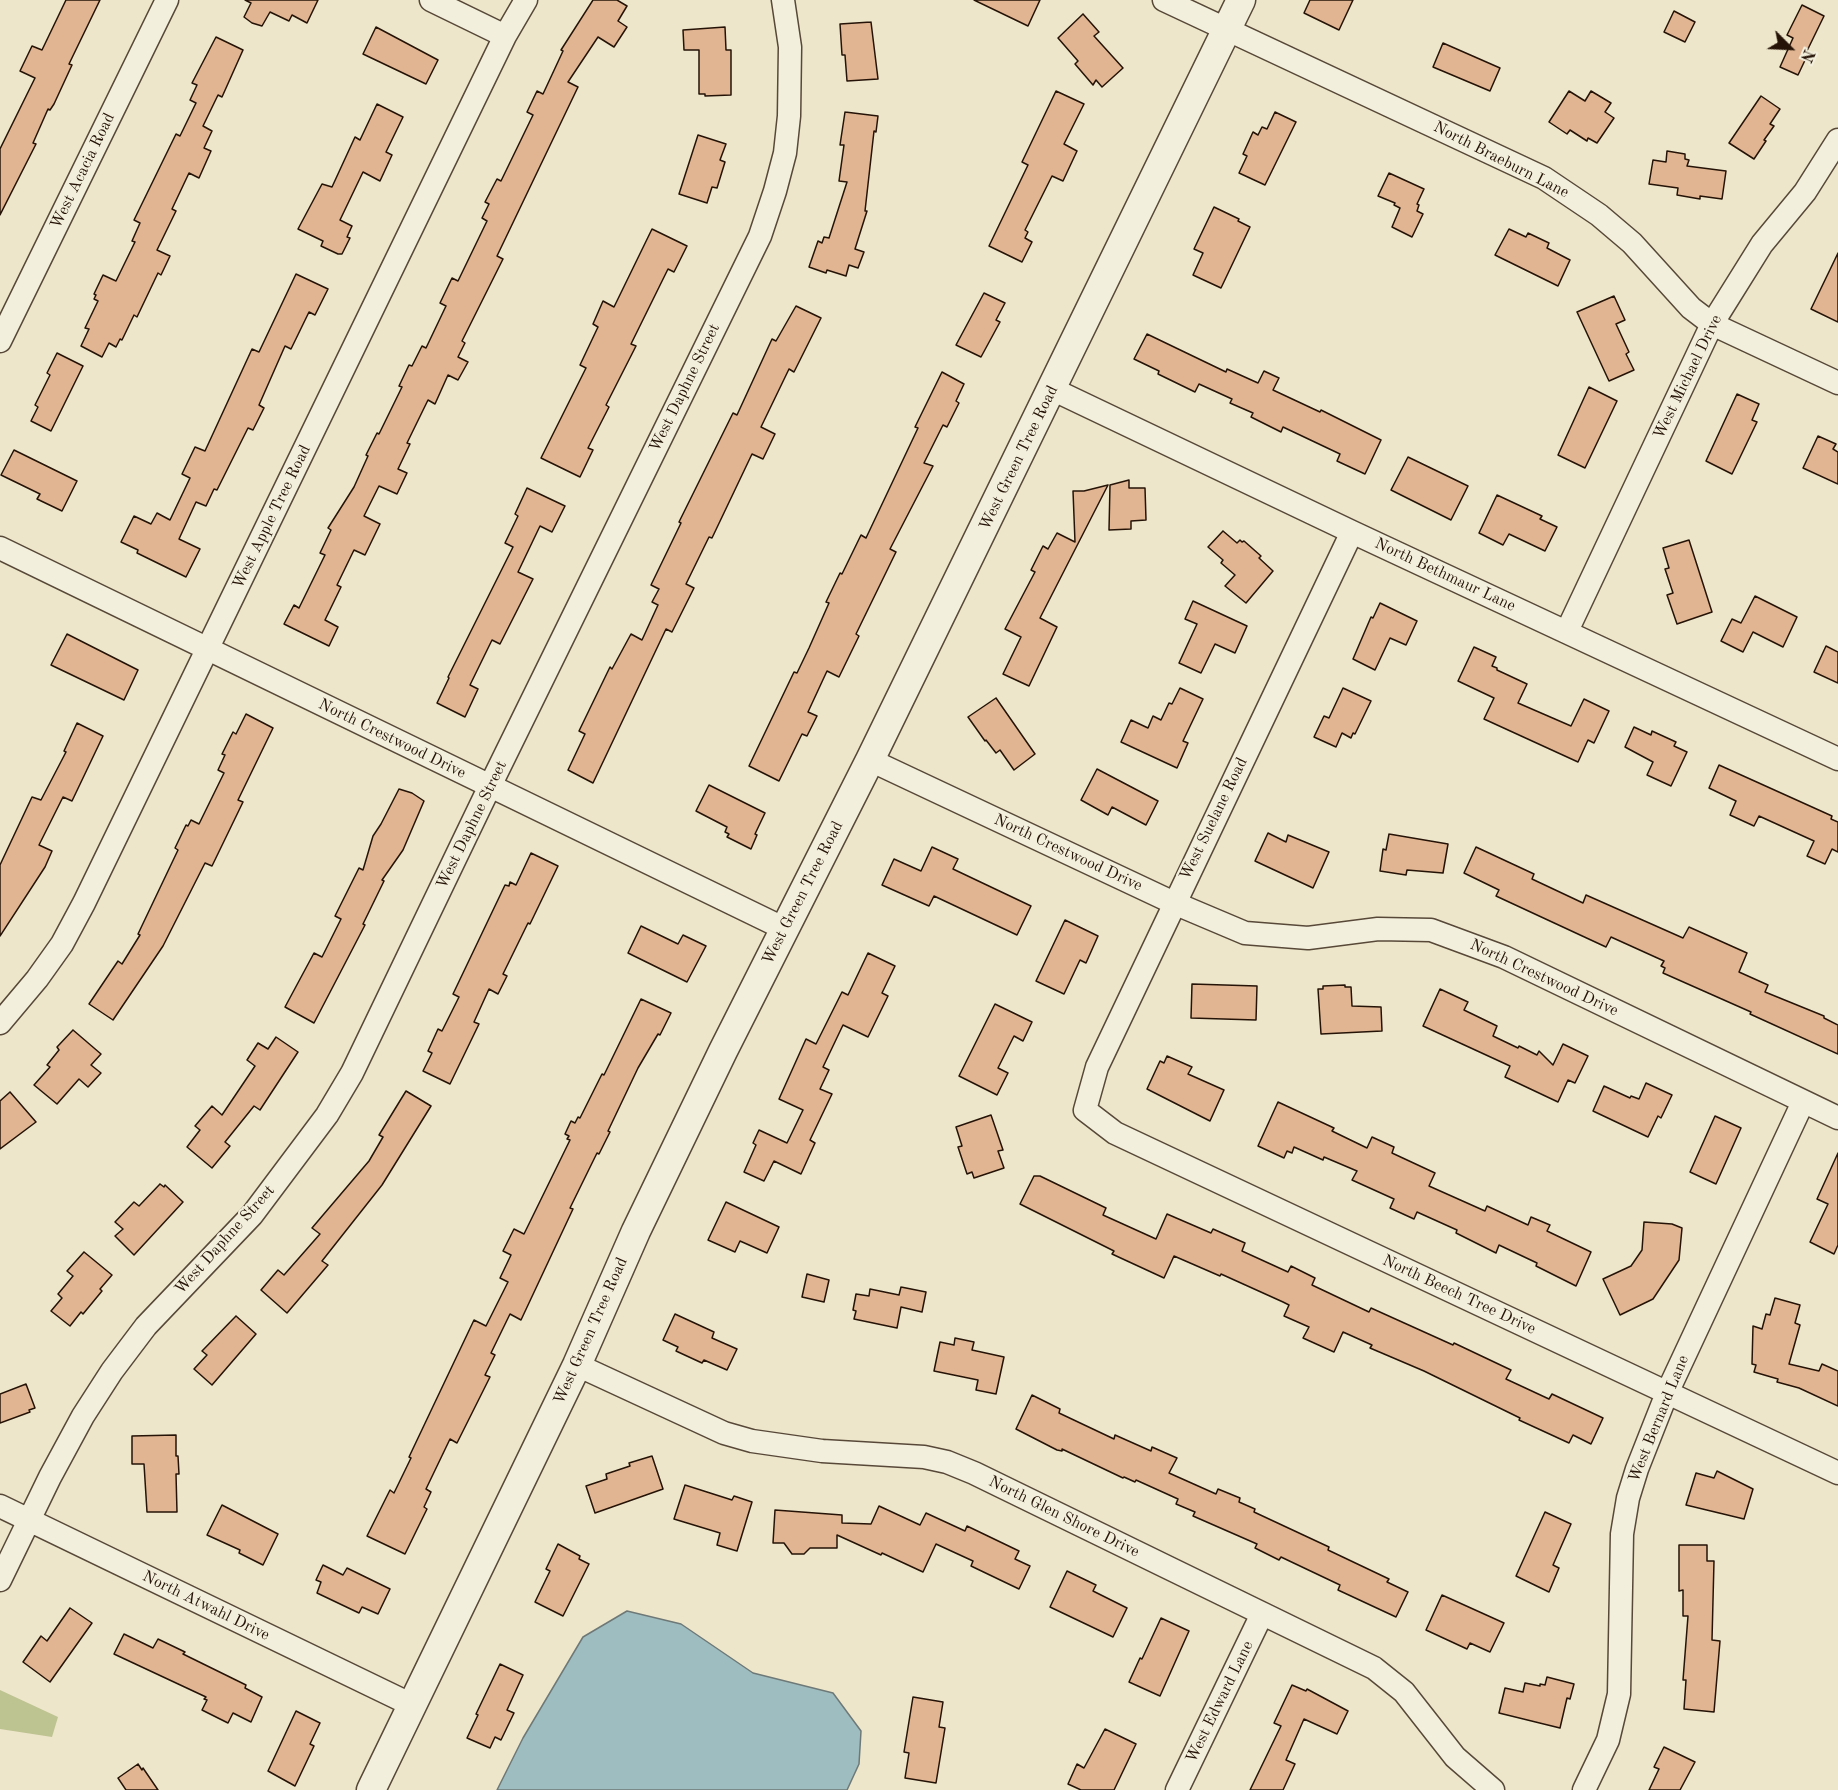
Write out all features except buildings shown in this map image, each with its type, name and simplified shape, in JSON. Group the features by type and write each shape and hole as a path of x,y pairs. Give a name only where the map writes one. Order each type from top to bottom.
{"street":[{"name":"West Acacia Road","path":"0,341 167,0"},
{"path":"431,0 505,36"},
{"name":"West Apple Tree Road","path":"0,1023 37,979 62,944 84,903 505,36 526,0"},
{"name":"West Daphne Street","path":"0,1580 28,1520 83,1416 112,1371 146,1326 252,1215 327,1115 352,1073 759,236 775,191 785,153 789,116 790,47 783,0"},
{"name":"North Braeburn Lane","path":"1164,0 1544,178 1599,215 1632,243 1691,309 1712,324 1838,383"},
{"name":"West Green Tree Road","path":"371,1790 577,1365 636,1231 723,1051 870,760 1241,0"},
{"name":"West Michael Drive","path":"1567,631 1712,324 1762,244 1805,192 1838,140"},
{"name":"North Bethmaur Lane","path":"1052,389 1838,759"},
{"name":"West Suelane Road","path":"1085,1110 1097,1067 1353,532"},
{"name":"North Crestwood Drive","path":"0,548 208,651 785,929"},
{"name":"North Crestwood Drive","path":"870,760 1174,903 1245,933 1308,938 1378,929 1431,930 1504,957 1838,1119"},
{"name":"West Bernard Lane","path":"1584,1790 1608,1740 1619,1694 1622,1533 1636,1469 1666,1393 1803,1102"},
{"name":"North Beech Tree Drive","path":"1085,1110 1115,1133 1838,1473"},
{"name":"North Glen Shore Drive","path":"577,1365 724,1433 752,1441 822,1451 924,1457 947,1462 974,1473 1374,1668 1404,1692 1455,1757 1493,1790"},
{"name":"North Atwahl Drive","path":"0,1506 412,1705"},
{"name":"West Edward Lane","path":"1177,1790 1262,1614"}],"green space":[{"path":"0,1690 58,1717 52,1737 0,1729"}],"water":[{"path":"627,1611 681,1624 753,1673 833,1693 861,1731 859,1764 847,1790 497,1790 523,1738 583,1637"}]}
